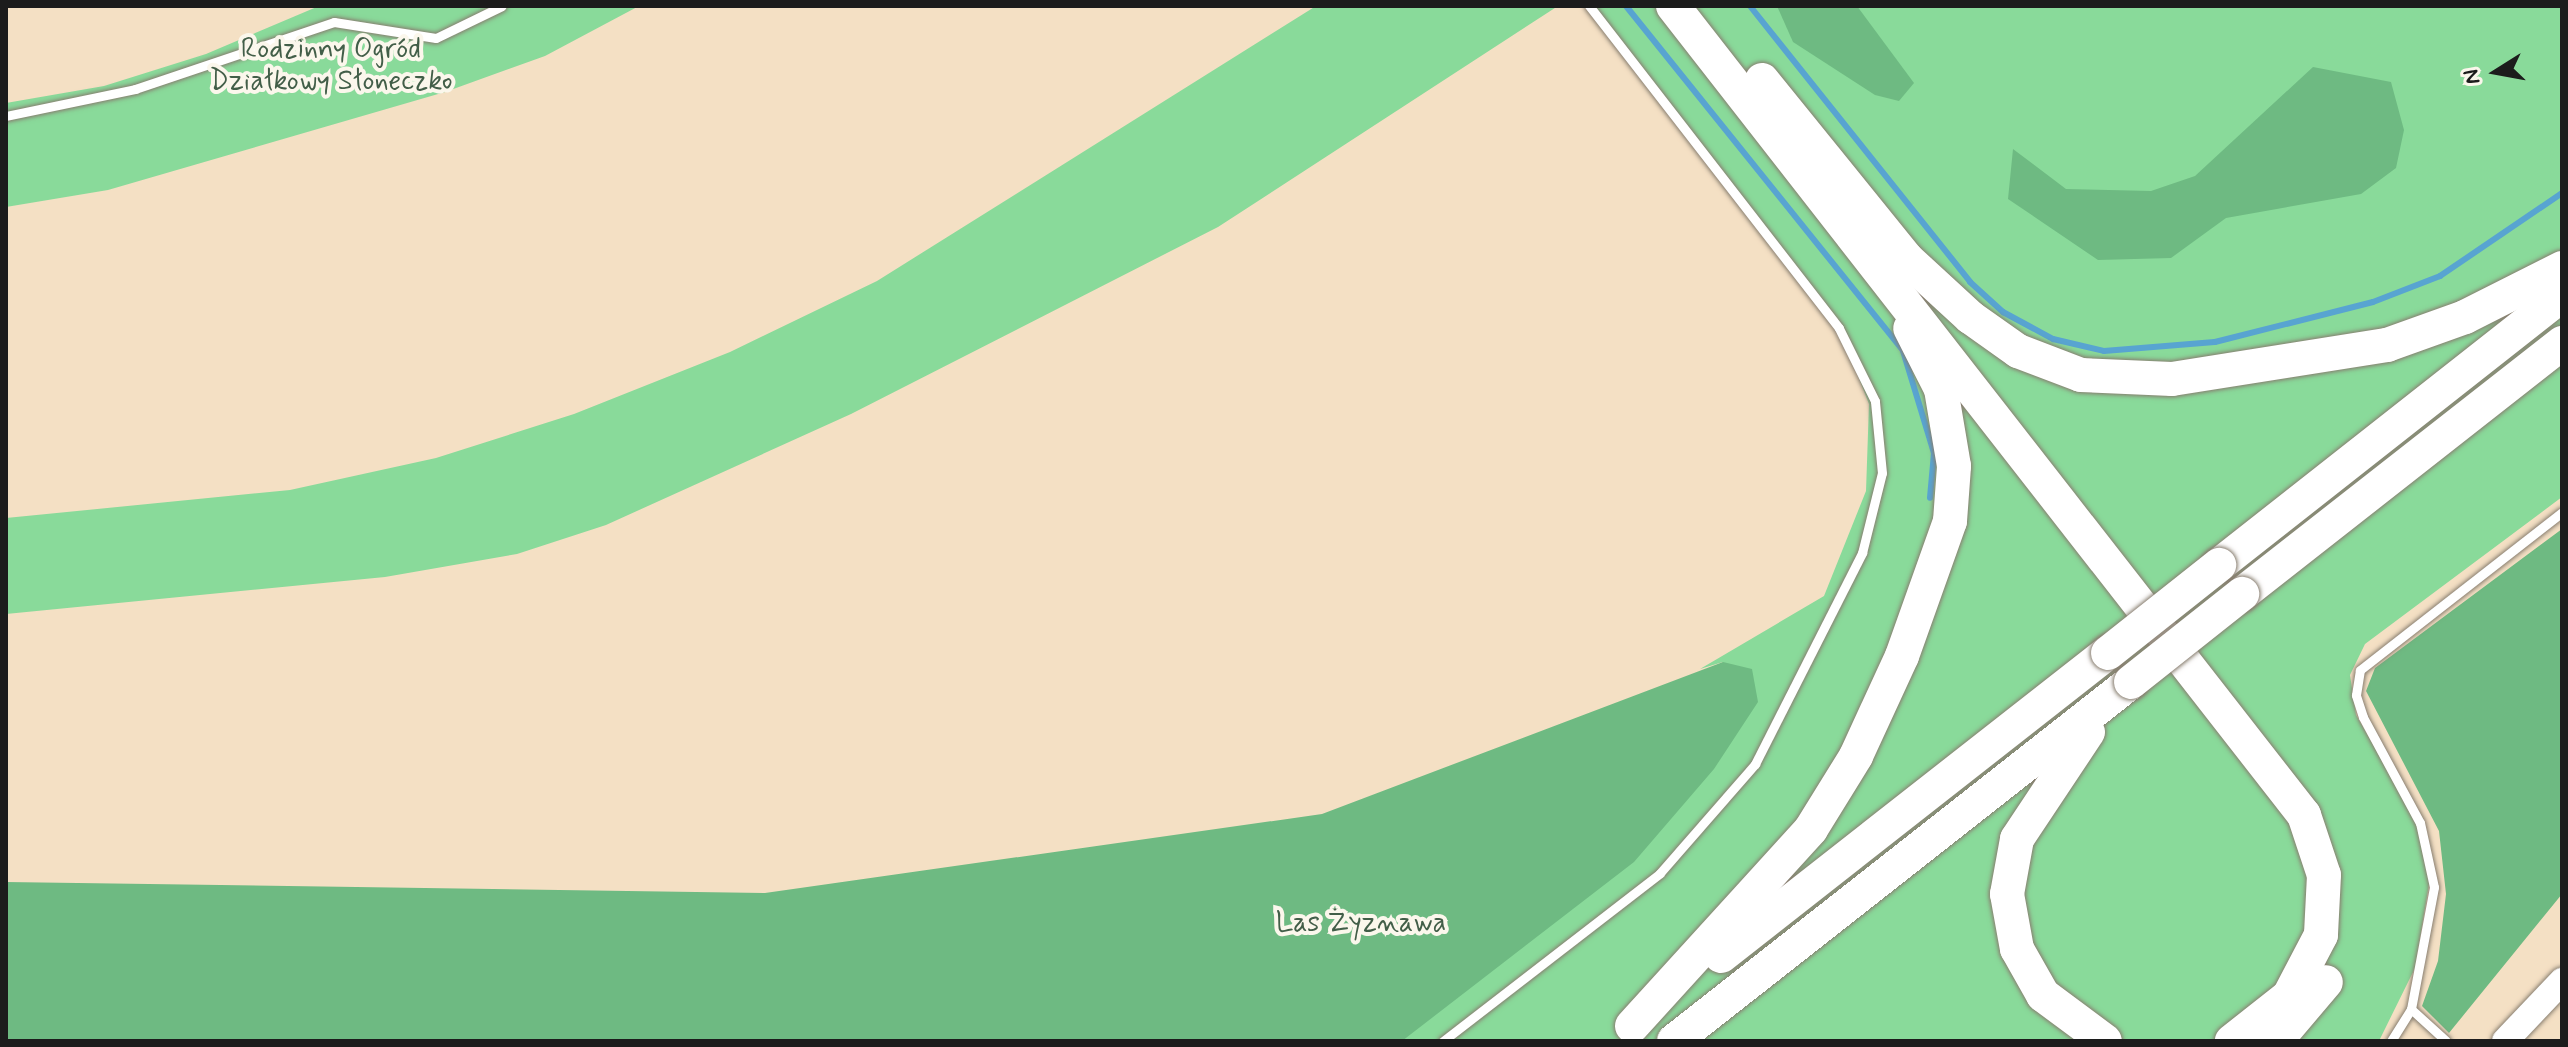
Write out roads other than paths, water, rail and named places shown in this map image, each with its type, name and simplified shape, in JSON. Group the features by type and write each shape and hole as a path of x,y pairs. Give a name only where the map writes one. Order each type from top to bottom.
{"highway":[{"path":"1673,6 1892,261 1935,305 2295,761 2332,818 2347,876 2343,938 2317,997 2276,1041"},
{"path":"1703,6 2216,695 2312,831 2326,896 2313,957 2289,996 2232,1041"},
{"path":"1892,261 2018,351 2081,375 2135,381 2387,345 2465,317 2562,268"},
{"path":"1623,1034 1765,885 1836,793 1878,712 1941,554 1954,466 1948,415 1892,261"},
{"path":"1623,1034 2562,295"},
{"path":"1674,1041 2562,343"},
{"path":"2105,1041 2043,995 2017,949 2007,894 2027,819 2066,758 2131,682"}],"main road":[{"path":"2505,1041 2562,981"}],"lane":[{"path":"6,116 175,78 334,22 436,38 502,6"},
{"path":"1443,1041 1660,873 1755,764 1862,553 1882,473 1875,401 1839,328 1589,6"},
{"path":"2391,1041 2411,1009 2430,936 2430,854 2363,717 2356,695 2360,670 2562,512"},
{"path":"2411,1009 2446,1041"}],"waterway":[{"path":"1626,6 1903,351 1934,453 1930,498"},
{"path":"1750,6 1970,282 2003,312 2053,339 2104,351 2215,342 2373,302 2440,276 2562,193"}],"park label":[{"name":"Rodzinny Ogród Działkowy Słoneczko","path":"331,66"},
{"name":"Las Żyznawa","path":"1361,924"}]}
